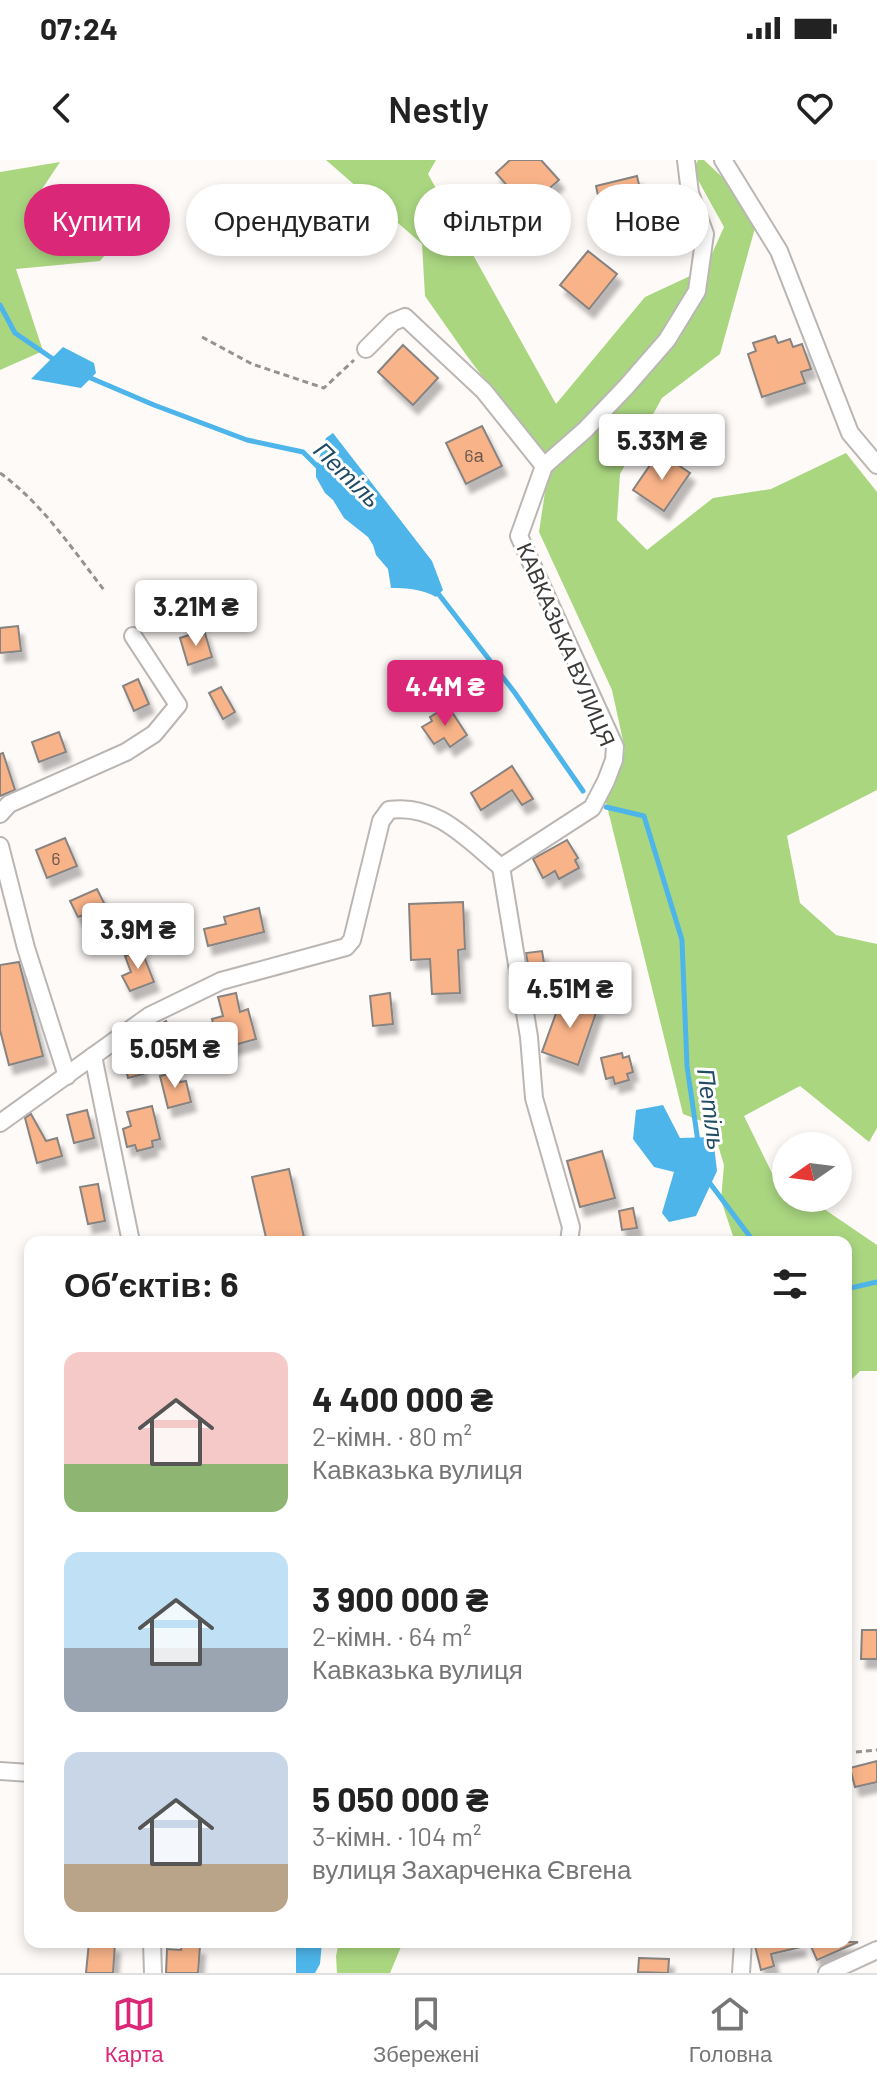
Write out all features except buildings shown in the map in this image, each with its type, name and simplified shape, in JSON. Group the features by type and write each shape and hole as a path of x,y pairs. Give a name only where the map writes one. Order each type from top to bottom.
{"street":[{"name":"КАВКАЗЬКА ВУЛИЦЯ","path":"501,867 592,808 614,760 615,747 519,536 544,466 585,430 626,387 667,340 697,291 705,234 690,193 686,160"},
{"path":"723,160 779,251 850,433 877,465"},
{"path":"366,349 393,322 405,317 484,391 544,466"},
{"path":"0,814 9,804 126,752 154,734 178,705 133,636"},
{"path":"0,1123 149,1016 221,981 346,947 352,940 381,821 389,810 413,808 437,817 501,867 529,1037 534,1098 571,1227 570,1236"},
{"path":"0,846 26,948 67,1076"},
{"path":"93,1056 130,1236"},
{"path":"0,1771 24,1773"},
{"path":"152,1948 153,1973"},
{"path":"741,1973 743,1948"},
{"path":"827,1973 877,1950"}],"path":[{"path":"202,337 252,364 324,388 366,349"},
{"path":"0,473 17,485 35,505 104,590"},
{"path":"852,1752 877,1750"}],"green space":[{"path":"326,160 436,160 428,174 434,184 414,184 414,237 398,223 398,184 353,184"},
{"path":"698,160 704,160 737,191 755,228 720,354 662,398 620,474 617,520 647,550 713,498 771,489 846,453 877,492 877,790 787,836 800,903 836,935 877,944 877,1128 869,1142 800,1086 744,1116 772,1173 772,1212 829,1212 877,1245 877,1371 860,1371 852,1379 852,1236 733,1236 721,1200 724,1165 712,1125 683,1114 605,798 625,750 612,690 539,532 549,465 425,296 423,256 474,256 556,404 645,297 705,269 724,227 709,200 709,184 700,184 693,171"},
{"path":"60,162 45,184 24,184 24,256 104,256 100,261 16,269 43,351 0,370 0,172"},
{"path":"338,1948 400,1948 390,1973 337,1973"}],"water":[{"path":"63,347 94,363 96,373 81,388 31,379"},
{"path":"333,433 432,561 443,590 436,597 425,592 391,588 388,569 376,555 368,537 344,518 325,493 316,477 316,467 326,438"},
{"path":"663,1105 680,1138 713,1137 717,1171 696,1216 669,1222 662,1213 674,1172 654,1167 633,1139 636,1110"},
{"path":"296,1948 321,1948 320,1964 315,1973 296,1973"}],"waterway":[{"name":"Петіль","path":"0,305 15,333 56,361"},
{"name":"Петіль","path":"86,376 247,440 303,452 320,469"},
{"name":"Петіль","path":"437,592 515,693 583,791"},
{"name":"Петіль","path":"606,807 644,816 682,940 687,1066 698,1142"},
{"name":"Петіль","path":"709,1182 750,1236"},
{"name":"Петіль","path":"852,1288 877,1282"}]}
